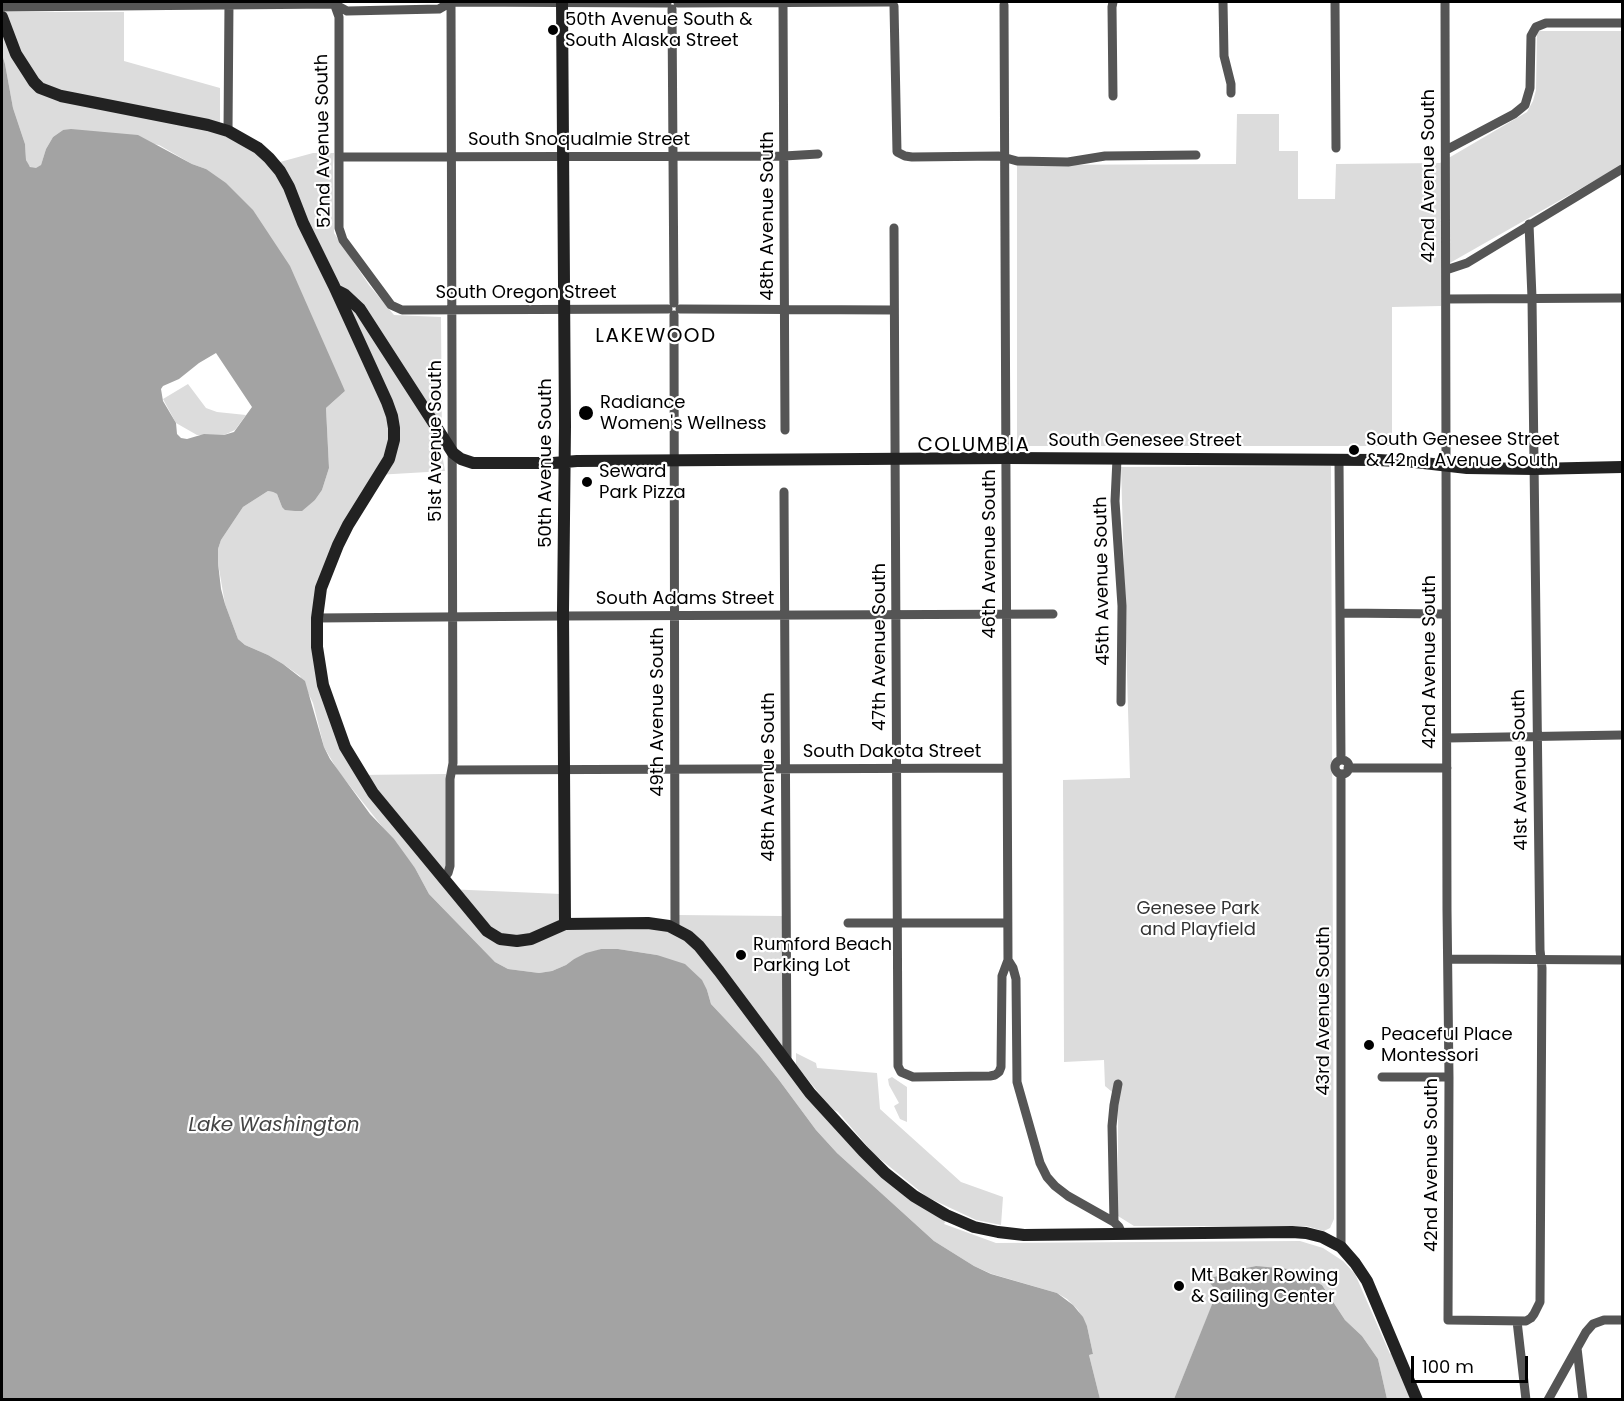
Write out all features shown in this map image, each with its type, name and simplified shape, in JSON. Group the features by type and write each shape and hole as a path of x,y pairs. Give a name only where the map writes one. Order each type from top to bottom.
{"main road":[{"name":"50th Avenue South","path":"562,2 565,924"},
{"path":"2,17 16,54 40,88 61,96 228,131 258,148 280,171 289,187 303,223 336,290 389,409 394,428 394,440 389,459 348,525 321,588 317,618 317,647 322,685 345,747 373,793 483,927 501,939 517,941 531,939 565,924 648,923 675,928 699,946 810,1093 870,1158 914,1196 946,1215 974,1227 1024,1235 1306,1233 1322,1237 1341,1247 1367,1281 1417,1400"},
{"path":"336,290 360,309 453,453"},
{"name":"South Genesee Street","path":"453,453 461,459 480,463 1007,458 1378,460 1467,468 1623,467"}],"street":[{"path":"2,7 334,3 347,11 439,9 450,2 893,3 897,152 912,157 1004,156 1017,161 1068,162 1105,156 1196,155"},
{"name":"51st Avenue South","path":"444,878 450,866 450,780 453,770 450,2"},
{"name":"48th Avenue South","path":"783,2 785,430"},
{"path":"1113,2 1113,96"},
{"path":"1223,2 1224,56 1231,93"},
{"path":"1335,2 1336,148"},
{"name":"42nd Avenue South","path":"1444,2 1448,1320 1517,1321"},
{"name":"52nd Avenue South","path":"334,3 339,16 339,220 341,235 388,301"},
{"name":"46th Avenue South","path":"1001,1066 1002,976 1008,960 1004,3"},
{"path":"228,131 229,4"},
{"name":"49th Avenue South","path":"672,4 675,928"},
{"path":"1446,150 1514,114 1525,105 1530,88 1531,36 1536,27 1546,23 1623,23"},
{"name":"South Snoqualmie Street","path":"339,157 818,154"},
{"path":"1446,270 1467,262 1623,169"},
{"name":"41st Avenue South","path":"1517,1321 1526,1321 1531,1318 1540,1302 1541,960 1529,224"},
{"name":"47th Avenue South","path":"894,228 898,1066 901,1072 913,1077 995,1076 1001,1066"},
{"path":"1446,299 1623,298"},
{"name":"South Oregon Street","path":"388,301 402,310 894,310"},
{"name":"45th Avenue South","path":"1117,459 1115,501 1122,606 1121,702"},
{"path":"1339,460 1341,760 1346,762 1345,771 1447,768"},
{"name":"48th Avenue South","path":"784,492 787,1062"},
{"path":"1340,613 1446,614"},
{"name":"South Adams Street","path":"317,618 1053,614"},
{"path":"1447,738 1623,735"},
{"name":"South Dakota Street","path":"453,770 1007,768"},
{"name":"43rd Avenue South","path":"1341,1247 1345,771"},
{"path":"848,923 1007,923"},
{"path":"1448,959 1623,960"},
{"name":"46th Avenue South","path":"1008,960 1016,979 1017,1082 1040,1163 1055,1186 1114,1222 1122,1234"},
{"path":"1382,1077 1449,1077"},
{"path":"1114,1222 1112,1126 1118,1084"},
{"path":"1548,1400 1586,1332 1593,1324 1604,1320 1623,1320"},
{"path":"1517,1321 1526,1400"},
{"path":"1577,1348 1583,1400"}],"green space":[{"path":"2,12 124,12 124,61 220,88 220,133 256,153 269,165 313,153 334,153 334,233 369,285 394,315 441,317 442,454 445,471 376,475 319,584 314,648 357,775 446,774 446,889 561,894 561,930 662,928 677,915 783,916 786,1067 872,1165 947,1219 944,1224 996,1243 1300,1241 1323,1248 1343,1261 1355,1274 1390,1354 1395,1345 1416,1399 1387,1399 1378,1359 1362,1336 1345,1320 1322,1285 1256,1266 1207,1279 1218,1291 1174,1399 1100,1399 1089,1355 1093,1354 1087,1326 1078,1310 1057,1293 992,1274 974,1266 934,1241 837,1153 816,1130 759,1055 711,1004 707,990 657,955 618,949 601,949 574,959 552,971 539,973 508,969 495,962 429,894 415,868 338,771 324,747 313,703 300,676 238,639 225,604 218,563 218,549 221,540 243,507 268,491 277,494 282,507 309,504 315,500 322,490 329,468 326,408 345,391 206,169 192,164 159,145 63,130 53,137 39,168 32,168 28,165 25,144 13,108 2,54"},
{"path":"1537,31 1622,31 1622,165 1441,268 1441,306 1392,307 1392,446 1017,446 1017,165 1236,164 1237,114 1279,114 1279,151 1298,151 1298,199 1335,199 1336,164 1440,163 1527,112 1536,90"},
{"path":"188,384 206,408 217,412 246,415 235,430 224,435 197,435 176,423 163,399"},
{"name":"Genesee Park and Playfield","path":"1331,466 1334,1219 1330,1228 1324,1231 1306,1226 1134,1226 1118,1216 1118,1097 1105,1086 1104,1060 1064,1062 1063,780 1130,778 1121,467"},
{"path":"796,1053 816,1063 817,1068 877,1073 880,1109 961,1182 1003,1197 1001,1225 976,1220 927,1197 874,1154 796,1065"},
{"path":"892,1077 907,1087 907,1122 900,1119 894,1106 899,1103 889,1085 888,1079"}],"water":[{"name":"Lake Washington","path":"2,54 13,108 25,144 26,160 30,167 36,168 41,165 53,137 63,130 138,135 206,169 226,183 253,210 290,266 345,391 326,408 329,468 322,490 315,500 302,511 285,510 277,494 268,491 243,507 221,540 218,549 221,589 238,639 245,645 283,664 305,681 324,747 330,759 370,814 394,839 415,868 429,894 495,962 508,969 539,973 552,971 586,953 601,949 618,949 657,955 685,964 702,980 711,1004 759,1055 816,1130 837,1153 934,1241 991,1274 1057,1293 1073,1305 1087,1326 1093,1354 1089,1355 1100,1399 2,1399","holes":["216,353 252,407 234,432 224,435 204,434 187,439 181,438 177,434 176,423 163,401 161,389"]},
{"path":"1256,1266 1288,1269 1322,1285 1345,1320 1362,1336 1378,1359 1387,1399 1174,1399 1217,1292 1207,1279"}],"place":[{"name":"50th Avenue South & South Alaska Street","path":"553,30"},
{"name":"Radiance Women's Wellness","path":"586,413"},
{"name":"South Genesee Street & 42nd Avenue South","path":"1354,450"},
{"name":"Seward Park Pizza","path":"587,482"},
{"name":"Rumford Beach Parking Lot","path":"741,955"},
{"name":"Peaceful Place Montessori","path":"1369,1045"},
{"name":"Mt Baker Rowing & Sailing Center","path":"1179,1286"}],"district":[{"name":"LAKEWOOD","path":"656,337"},
{"name":"COLUMBIA","path":"974,446"}]}
